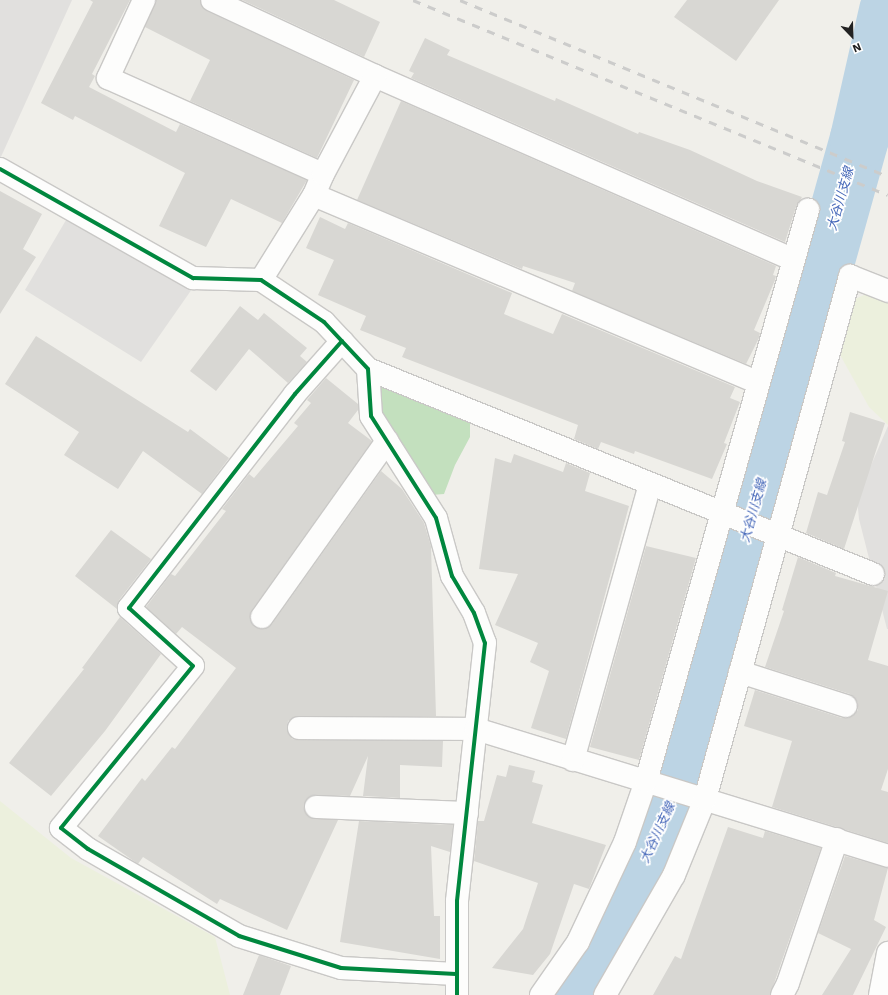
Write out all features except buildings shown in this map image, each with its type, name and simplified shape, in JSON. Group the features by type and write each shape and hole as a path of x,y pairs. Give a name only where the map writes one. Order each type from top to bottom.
{"street":[{"path":"144,0 108,78 323,174"},
{"path":"212,0 375,76 792,259"},
{"path":"261,280 314,195 323,174 375,76"},
{"path":"0,169 193,278 261,280 324,322 368,369 650,485 727,514 773,535 873,574"},
{"path":"314,195 758,383"},
{"path":"541,995 578,942 625,842 646,781 727,514 758,383 792,259 808,210"},
{"path":"605,995 674,875 704,799 740,672 773,535 850,276 888,291"},
{"path":"342,341 295,394 129,608 193,666 61,828 88,849 239,936 341,968 456,974"},
{"path":"368,369 371,416 436,518 452,576 474,613 485,643 457,901 457,995"},
{"path":"262,617 387,441"},
{"path":"573,760 650,485"},
{"path":"740,672 846,706"},
{"path":"299,728 476,729 573,760 837,839 888,856"},
{"path":"316,807 466,813"},
{"path":"782,995 788,983 837,839"},
{"path":"880,995 888,953"}],"green space":[{"path":"869,293 888,300 888,425 869,407 839,353 855,299"},
{"path":"380,382 470,418 470,437 455,465 444,494 431,495 380,420"},
{"path":"0,801 71,858 215,937 230,995 0,995"}],"shaded area":[{"path":"0,0 72,0 0,159"},
{"path":"69,215 192,289 141,362 25,290"},
{"path":"888,426 887,629 859,519 857,498"}],"waterway":[{"name":"大谷川支線","path":"574,995 587,976 671,810 859,138 888,10"}],"railway":[{"path":"413,0 888,195"},
{"path":"460,0 888,176"}],"cycle path":[{"path":"0,169 193,278 261,280 324,322 368,369 371,416 436,518 452,576 474,613 485,643 457,901 457,995"},
{"path":"342,341 295,394 129,608 193,666 61,828 88,849 239,936 341,968 456,974"}]}
